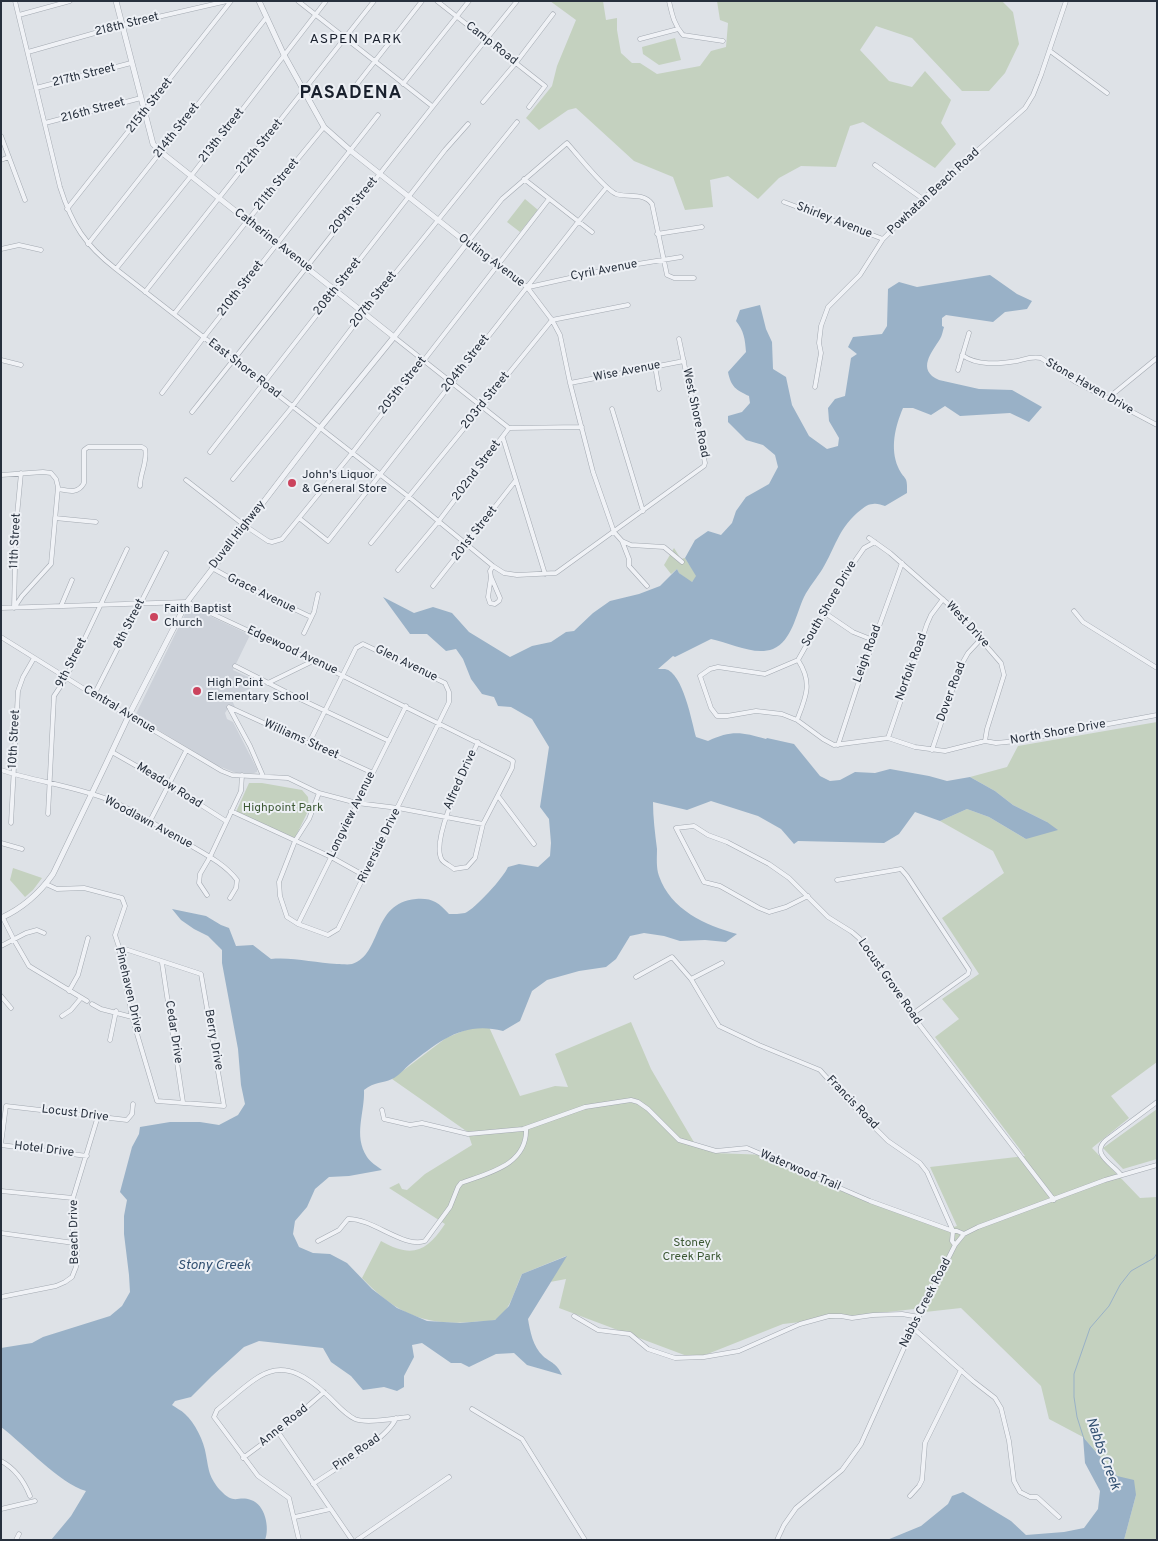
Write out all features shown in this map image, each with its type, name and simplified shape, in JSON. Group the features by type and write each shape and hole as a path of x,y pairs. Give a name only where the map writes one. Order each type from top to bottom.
{"street":[{"name":"East Shore Road","path":"15,1 67,209 74,224 88,244 116,269 352,452 504,573 517,575 556,573 614,532"},
{"path":"19,15 70,1"},
{"name":"Catherine Avenue","path":"116,1 153,144 247,221 509,428"},
{"name":"218th Street","path":"28,52 123,25 228,1"},
{"name":"215th Street","path":"67,209 231,1"},
{"name":"Outing Avenue","path":"258,1 284,55 324,127 409,198 527,287 552,320 560,336 593,472 614,532 622,541"},
{"path":"298,1 432,106"},
{"name":"213th Street","path":"116,269 191,176 326,1"},
{"name":"212th Street","path":"145,292 374,1"},
{"path":"350,93 422,1"},
{"name":"Camp Road","path":"437,1 545,86 529,107"},
{"path":"403,84 469,1"},
{"name":"209th Street","path":"192,412 432,106 517,1"},
{"path":"669,1 672,17 683,35 723,41"},
{"name":"Powhatan Beach Road","path":"816,387 821,353 820,335 828,307 860,275 883,239 923,199 1025,108 1033,95 1066,1"},
{"path":"482,102 515,64 553,14"},
{"name":"214th Street","path":"88,244 266,18"},
{"path":"640,39 678,29"},
{"path":"1050,50 1107,93"},
{"name":"217th Street","path":"36,88 131,63"},
{"name":"216th Street","path":"45,124 141,98"},
{"name":"210th Street","path":"162,393 378,115"},
{"name":"207th Street","path":"233,480 292,407 364,312 518,122"},
{"name":"208th Street","path":"210,452 468,124"},
{"name":"211th Street","path":"174,314 324,127"},
{"path":"1,136 25,200"},
{"path":"592,232 524,180 567,142 606,188 617,195 634,195 650,201 667,275 674,278 694,278"},
{"path":"1,160 9,157"},
{"path":"875,165 923,199"},
{"name":"Duvall Highway","path":"2,918 23,907 46,884 62,856 129,715 186,602 244,525 467,243 502,200 524,180"},
{"name":"204th Street","path":"299,518 328,541 606,188"},
{"name":"205th Street","path":"186,480 244,525 272,542 282,539 549,199"},
{"name":"Shirley Avenue","path":"784,202 883,239"},
{"path":"657,234 702,227"},
{"path":"1,249 19,245 41,250"},
{"name":"Cyril Avenue","path":"527,287 619,267 681,257"},
{"path":"552,320 628,305"},
{"name":"203rd Street","path":"372,543 552,320"},
{"path":"958,370 969,333"},
{"name":"West Shore Road","path":"614,532 702,468 706,463 679,339"},
{"name":"Stone Haven Drive","path":"962,355 972,361 981,363 1038,358 1074,381 1157,425"},
{"path":"1107,399 1157,358"},
{"path":"1,360 21,365"},
{"name":"Wise Avenue","path":"570,383 684,361"},
{"path":"654,366 659,389"},
{"path":"612,409 643,511"},
{"name":"202nd Street","path":"398,570 438,522 509,428 582,427"},
{"path":"503,437 545,574"},
{"path":"58,489 74,492 82,487 84,483 84,450 88,447 142,447 145,449 145,462 140,486"},
{"name":"11th Street","path":"14,608 16,526 21,473"},
{"path":"1,475 51,473 56,479 58,489 51,564 22,596 14,608"},
{"name":"201st Street","path":"433,586 516,480"},
{"path":"55,518 96,522"},
{"name":"West Drive","path":"869,538 902,563 959,614 1001,663 1004,672 1003,680 985,741"},
{"path":"622,541 631,545 664,547 682,562"},
{"path":"622,541 629,559 629,566 647,586"},
{"name":"South Shore Drive","path":"797,720 782,714 764,711 717,716 711,708 700,676 718,666 765,674 798,660 855,559 866,546 876,542"},
{"name":"9th Street","path":"48,814 54,696 66,678 126,549"},
{"name":"8th Street","path":"94,695 166,553"},
{"name":"Leigh Road","path":"838,745 873,640 902,563"},
{"path":"491,577 488,600 490,603 495,604 500,598 491,577 490,571 493,566"},
{"name":"Grace Avenue","path":"212,568 311,617"},
{"path":"61,606 72,580"},
{"path":"304,633 318,594"},
{"name":"Norfolk Road","path":"888,738 927,624 943,599"},
{"name":"Edgewood Avenue","path":"1,608 186,602 406,706 508,758 512,761 512,768 498,796"},
{"path":"1074,612 1082,622 1157,668"},
{"path":"825,613 853,632 873,640"},
{"name":"Central Avenue","path":"1,637 186,751 222,771 241,775 288,778 319,793 358,803 398,808 483,824"},
{"name":"Dover Road","path":"932,750 960,667 968,653 981,639"},
{"name":"Glen Avenue","path":"343,676 356,648 363,644 445,683 449,692 449,702 439,722"},
{"name":"10th Street","path":"11,823 18,690 34,658"},
{"path":"798,660 804,670 807,685 797,720 827,742 838,745"},
{"path":"268,683 313,661"},
{"path":"236,666 389,741"},
{"path":"309,743 343,676"},
{"name":"Longview Avenue","path":"298,924 406,706"},
{"name":"Williams Street","path":"263,776 250,746 229,707 373,773"},
{"name":"North Shore Drive","path":"838,745 888,738 915,747 945,751 985,741 1016,741 1157,716"},
{"name":"Riverside Drive","path":"298,924 328,935 338,929 439,722"},
{"name":"Alfred Drive","path":"478,742 444,818 438,850 442,860 454,869 467,867 475,858 483,824"},
{"path":"150,822 186,751"},
{"name":"Meadow Road","path":"112,752 168,784 226,821"},
{"name":"Woodlawn Avenue","path":"1,770 112,801 150,822 210,857 232,873 237,880 236,888 230,898"},
{"path":"207,895 199,883 200,874 241,791 241,775"},
{"path":"298,924 287,917 280,896 279,882 295,841 309,819 319,793"},
{"path":"483,824 498,796 534,844"},
{"path":"231,810 332,857 365,876"},
{"name":"Locust Grove Road","path":"808,896 786,907 770,912 759,908 720,886 704,882 676,828 694,826 708,835 769,864 790,878 808,896 828,917 859,938 911,1015 1054,1200"},
{"path":"1,843 22,850"},
{"path":"837,880 900,869 907,876 970,970 968,974 911,1015"},
{"name":"Pinehaven Drive","path":"46,884 57,889 84,888 122,898 125,906 115,935 132,1017 157,1100 183,1102"},
{"path":"2,918 29,966 102,1009 116,1011 132,1017"},
{"path":"1,946 26,933 37,930 44,933"},
{"path":"69,991 78,975 88,938"},
{"path":"119,947 162,963"},
{"name":"Francis Road","path":"636,977 672,957 691,979 719,1026 820,1070 844,1097 888,1140 924,1167 953,1231"},
{"name":"Berry Drive","path":"162,963 201,974 224,1106 183,1102"},
{"name":"Cedar Drive","path":"162,963 183,1102"},
{"path":"691,979 722,963"},
{"path":"2,998 11,1008"},
{"path":"62,1016 71,1010 82,998"},
{"path":"110,1040 116,1011"},
{"name":"Waterwood Trail","path":"382,1110 384,1119 410,1125 422,1123 468,1134 526,1128 585,1107 631,1100 638,1102 648,1109 679,1140 716,1150 747,1148 870,1201 953,1231"},
{"path":"1121,1175 1102,1157 1099,1151 1100,1146 1157,1102"},
{"name":"Locust Drive","path":"1,1144 6,1106 127,1120 132,1114 133,1104"},
{"name":"Beach Drive","path":"1,1297 56,1286 72,1277 76,1267 77,1251 72,1227 73,1198 98,1116"},
{"path":"318,1241 339,1230 348,1219 358,1219 413,1243 425,1241 450,1207 461,1183 510,1163 517,1157 525,1141 526,1128"},
{"name":"Hotel Drive","path":"1,1144 87,1156"},
{"name":"Nabbs Creek Road","path":"778,1540 784,1525 796,1508 842,1470 861,1444 913,1328 955,1245 964,1234 978,1227 1121,1175 1157,1165"},
{"path":"1,1190 73,1198"},
{"path":"955,1245 952,1241 953,1231 964,1234"},
{"path":"1,1233 74,1243"},
{"path":"574,1316 598,1330 630,1334 648,1349 675,1358 704,1357 740,1350 800,1324 829,1316 852,1318 902,1314 919,1317"},
{"path":"913,1328 995,1398 1000,1408 1009,1441 1014,1481 1020,1492 1030,1497 1037,1497 1059,1518"},
{"path":"299,1540 289,1498 258,1476 243,1458 214,1417 217,1410 263,1374 278,1369 297,1373 324,1392 356,1420 408,1417"},
{"path":"910,1496 922,1480 925,1443 960,1370"},
{"name":"Anne Road","path":"243,1458 278,1432 324,1392"},
{"path":"472,1409 522,1439 585,1540"},
{"name":"Pine Road","path":"313,1484 384,1434 396,1418"},
{"path":"278,1432 352,1540"},
{"path":"1,1461 11,1466 18,1474 30,1496"},
{"path":"357,1540 449,1477"},
{"path":"1,1509 35,1502"},
{"path":"295,1517 330,1509"},
{"path":"16,1540 19,1534"}],"shaded area":[{"name":"High Point Elementary School","path":"191,607 250,635 233,670 261,683 231,698 235,707 229,707 225,713 227,719 233,722 257,772 236,773 216,765 137,717 136,714 188,608"}],"green space":[{"path":"550,1 603,1 606,20 617,18 621,53 632,63 640,63 657,74 700,66 711,51 726,47 728,23 720,20 717,1 1002,1 1013,12 1019,44 1005,73 989,91 962,91 912,38 876,26 860,50 889,81 912,87 925,71 951,100 941,123 956,144 935,168 863,122 850,126 836,167 801,166 779,178 758,199 728,176 710,180 713,207 685,210 673,177 634,161 576,108 568,110 539,130 526,118 552,86 557,66 576,20"},
{"path":"675,38 681,60 659,65 643,54 642,47"},
{"path":"525,199 538,210 520,232 507,222"},
{"path":"674,548 681,559 685,558 697,576 691,583 677,569 671,574 664,565"},
{"name":"Stoney Creek Park","path":"1157,722 1157,1062 1111,1096 1129,1118 1092,1148 1140,1198 1157,1197 1157,1540 1124,1540 1136,1495 1083,1437 1049,1419 1041,1386 961,1308 925,1312 914,1309 783,1324 695,1359 559,1308 566,1279 550,1282 566,1256 522,1274 505,1312 495,1320 490,1321 439,1322 411,1315 386,1300 362,1278 381,1241 401,1250 417,1250 431,1241 445,1224 389,1188 399,1183 402,1189 407,1190 425,1174 472,1145 469,1136 472,1135 392,1079 446,1038 470,1028 489,1027 520,1096 555,1086 568,1087 555,1054 631,1022 651,1069 695,1144 714,1153 768,1155 862,1197 950,1228 957,1226 930,1167 1025,1156 935,1037 959,1019 942,999 979,974 942,918 1004,873 993,851 940,821 967,809 989,817 1026,839 1047,822 1013,805 995,791 970,777 1007,767 1018,746"},
{"name":"Highpoint Park","path":"249,783 262,783 302,790 308,797 309,809 294,840 236,812"},
{"path":"13,868 42,878 25,897 10,880"},
{"path":"1157,1109 1157,1159 1123,1169 1103,1148"}],"water":[{"name":"Stony Creek","path":"990,275 1017,294 1032,301 1027,309 1005,312 993,322 946,315 942,318 942,326 944,327 941,336 928,361 928,371 939,380 979,389 1012,390 1042,407 1029,422 1010,413 960,416 945,406 931,415 913,408 903,408 896,430 894,452 898,467 906,480 907,493 885,506 871,504 867,506 857,513 845,526 823,568 806,593 793,626 785,640 773,649 758,651 711,639 675,657 673,656 658,669 665,669 671,672 677,679 686,699 696,737 708,741 723,735 737,733 794,744 820,776 830,781 840,780 855,772 875,773 890,769 947,781 970,777 995,791 1013,805 1047,822 1058,830 1026,839 989,817 967,809 940,821 915,812 899,834 884,843 798,841 794,844 781,829 758,816 711,801 687,810 653,802 657,870 664,888 681,907 701,921 737,934 726,942 705,940 680,941 644,933 630,936 616,959 606,967 579,971 547,980 532,991 520,1021 503,1031 476,1029 453,1035 410,1064 395,1078 368,1087 364,1090 361,1140 368,1159 382,1170 349,1176 329,1177 315,1189 307,1207 295,1221 293,1234 299,1247 313,1253 330,1254 347,1263 372,1289 397,1308 427,1321 460,1323 495,1320 509,1306 522,1274 567,1256 528,1319 534,1344 543,1356 556,1365 562,1375 527,1365 514,1353 496,1354 469,1367 461,1363 451,1363 422,1343 412,1345 414,1357 404,1376 404,1387 397,1391 384,1387 363,1390 351,1376 331,1362 323,1348 259,1341 244,1347 191,1397 175,1401 172,1405 182,1411 196,1427 203,1444 210,1474 220,1490 229,1498 251,1500 260,1506 265,1517 267,1529 265,1540 51,1540 71,1516 86,1491 76,1487 54,1472 1,1427 1,1348 32,1343 43,1337 110,1316 122,1306 130,1292 124,1234 124,1216 127,1200 120,1192 132,1147 139,1134 140,1127 170,1122 200,1122 219,1125 238,1115 245,1104 241,1085 238,1049 222,963 222,950 208,936 181,920 172,909 206,916 229,928 236,946 253,945 271,959 352,964 362,959 369,950 391,909 402,903 416,899 426,899 438,904 449,914 465,913 489,892 508,867 519,864 538,867 550,856 549,819 540,807 549,747 532,719 511,707 498,706 494,697 482,694 471,679 463,659 456,649 446,651 427,634 410,634 383,597 414,613 433,607 452,613 469,632 510,657 532,646 551,642 566,632 574,631 593,613 610,601 639,594 660,586 677,569 679,573 692,582 696,576 685,558 695,540 708,531 721,535 732,523 736,511 746,497 769,484 778,467 775,455 763,445 746,440 728,422 728,416 742,412 750,403 749,396 737,390 733,385 728,372 746,352 744,335 736,321 740,310 760,305 766,329 772,342 773,369 786,377 792,405 809,436 827,449 838,446 839,438 829,421 828,408 835,399 845,396 851,358 857,354 848,347 853,337 882,334 887,326 888,289 899,282 917,287"},
{"path":"1083,1437 1117,1476 1134,1480 1136,1495 1124,1540 887,1540 921,1526 948,1504 952,1496 963,1492 1011,1521 1026,1535 1064,1532 1084,1528 1098,1509 1100,1491 1085,1463"}],"waterway":[{"name":"Nabbs Creek","path":"1084,1439 1077,1417 1074,1397 1074,1374 1090,1328 1109,1306 1120,1285 1131,1271 1154,1258 1157,1253"}],"place":[{"name":"John's Liquor & General Store","path":"292,483"},
{"name":"Faith Baptist Church","path":"154,617"},
{"name":"High Point Elementary School","path":"197,691"}],"district":[{"name":"ASPEN PARK","path":"356,40"},
{"name":"PASADENA","path":"351,94"}]}
